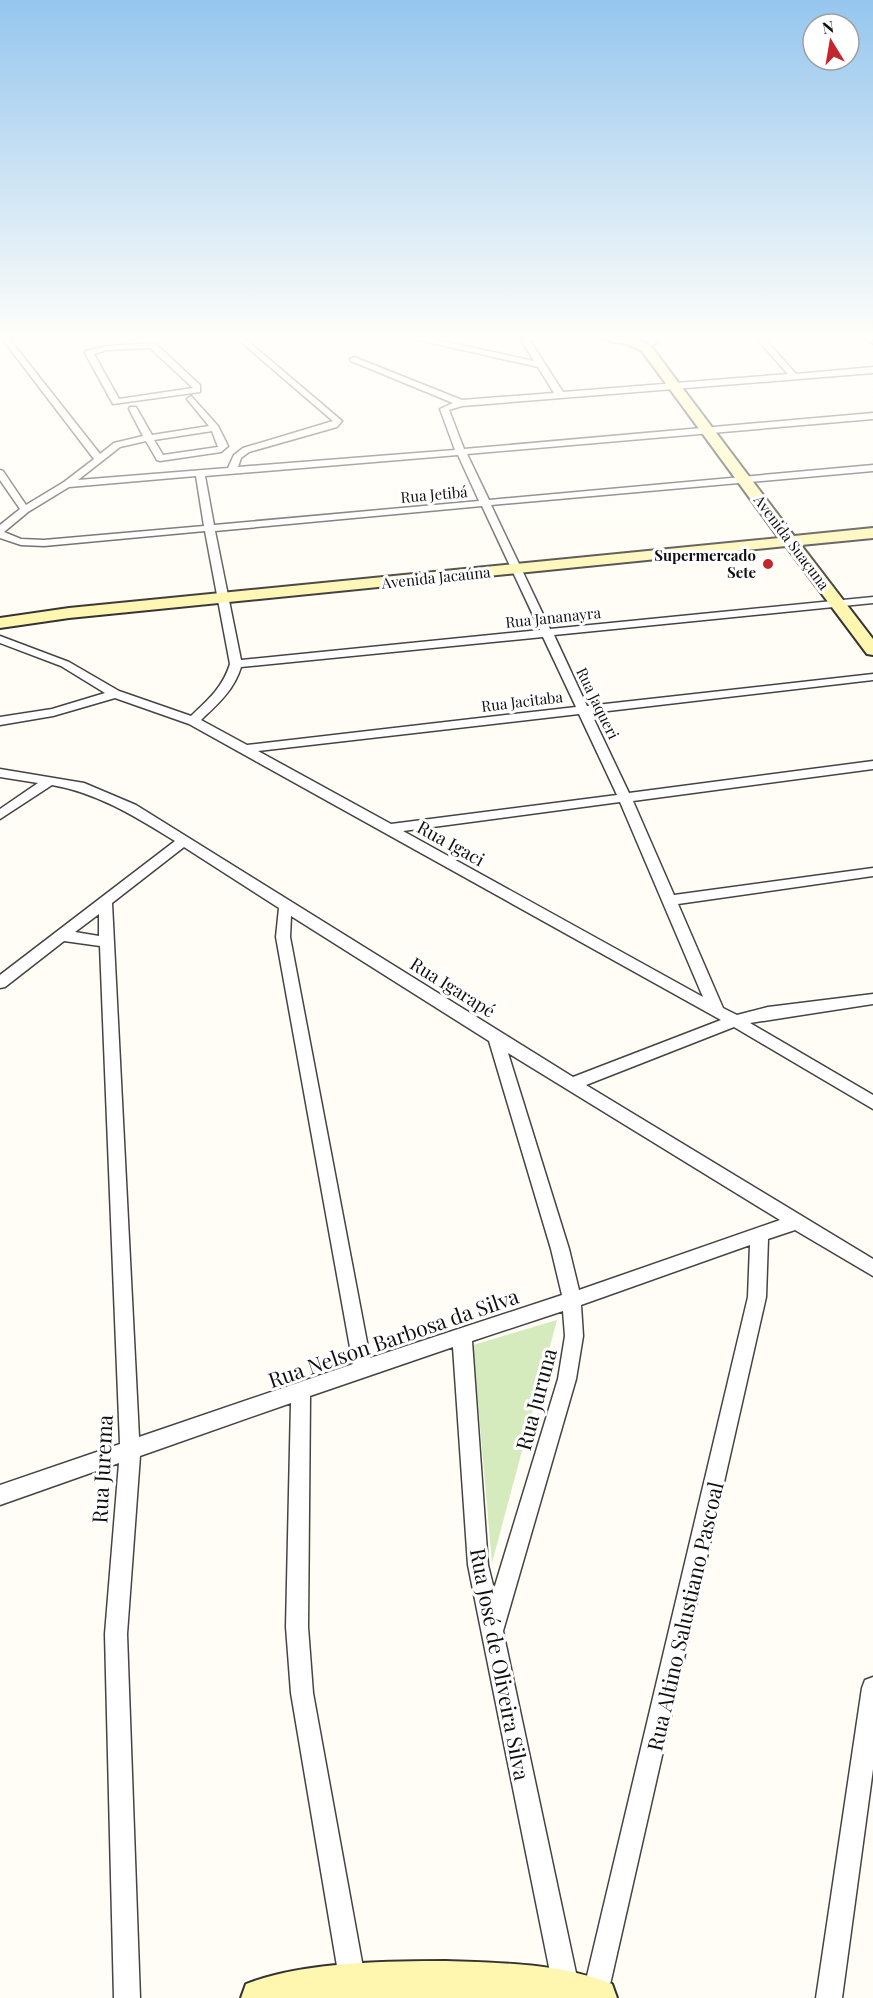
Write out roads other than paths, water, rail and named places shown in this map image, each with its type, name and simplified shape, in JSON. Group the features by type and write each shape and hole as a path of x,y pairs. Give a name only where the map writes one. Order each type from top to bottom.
{"street":[{"path":"76,429 98,458"},
{"path":"143,429 158,457 166,459 220,449 223,446 216,429"},
{"path":"0,532 25,510 123,443 207,429"},
{"path":"232,470 237,457 246,450 319,429"},
{"name":"Rua Jaqueri","path":"452,429 460,452 625,798 718,1013"},
{"path":"66,484 721,429"},
{"name":"Avenida Suaçuna","path":"712,430 846,602 873,650"},
{"name":"Rua Jetibá","path":"0,532 9,540 44,543 209,530 873,468"},
{"path":"0,473 25,510"},
{"path":"193,721 221,694 231,680 236,664 200,473"},
{"name":"Avenida Jacaúna","path":"796,537 873,525"},
{"name":"Avenida Jacaúna","path":"0,623 221,593 796,537 873,533"},
{"name":"Avenida Jacaúna","path":"0,614 64,603 221,593"},
{"name":"Rua Jananayra","path":"236,664 873,600"},
{"name":"Avenida Suaçuna","path":"846,602 873,624"},
{"name":"Rua Igaci","path":"0,639 65,664 115,694 193,721 735,1021 873,1103"},
{"name":"Rua Jacitaba","path":"245,749 873,676"},
{"path":"0,722 53,712 115,694"},
{"path":"388,829 873,765"},
{"name":"Rua Igarapé","path":"0,773 51,780 105,795 185,840 496,1038 574,1083 873,1268"},
{"path":"0,815 51,780"},
{"path":"0,983 185,840"},
{"path":"671,900 873,872"},
{"name":"Rua Jurema","path":"105,901 130,1451 116,1634 127,1998"},
{"path":"287,905 283,921 283,937 363,1369"},
{"path":"60,935 107,942"},
{"path":"574,1083 735,1021 768,1013 873,999"},
{"name":"Rua Juruna","path":"492,1632 567,1379 574,1336 572,1300 560,1249 496,1038"},
{"name":"Rua Nelson Barbosa da Silva","path":"0,1495 799,1221"},
{"name":"Rua Altino Salustiano Pascoal","path":"586,1994 757,1297 759,1234"},
{"name":"Rua José de Oliveira Silva","path":"462,1337 478,1565 492,1632 586,1994"},
{"path":"301,1391 297,1582 302,1694 353,1984"},
{"path":"829,1998 873,1688"},
{"path":"260,1998 353,1984 453,1979 586,1994"}],"place":[{"name":"Supermercado Sete","path":"768,564"}]}
